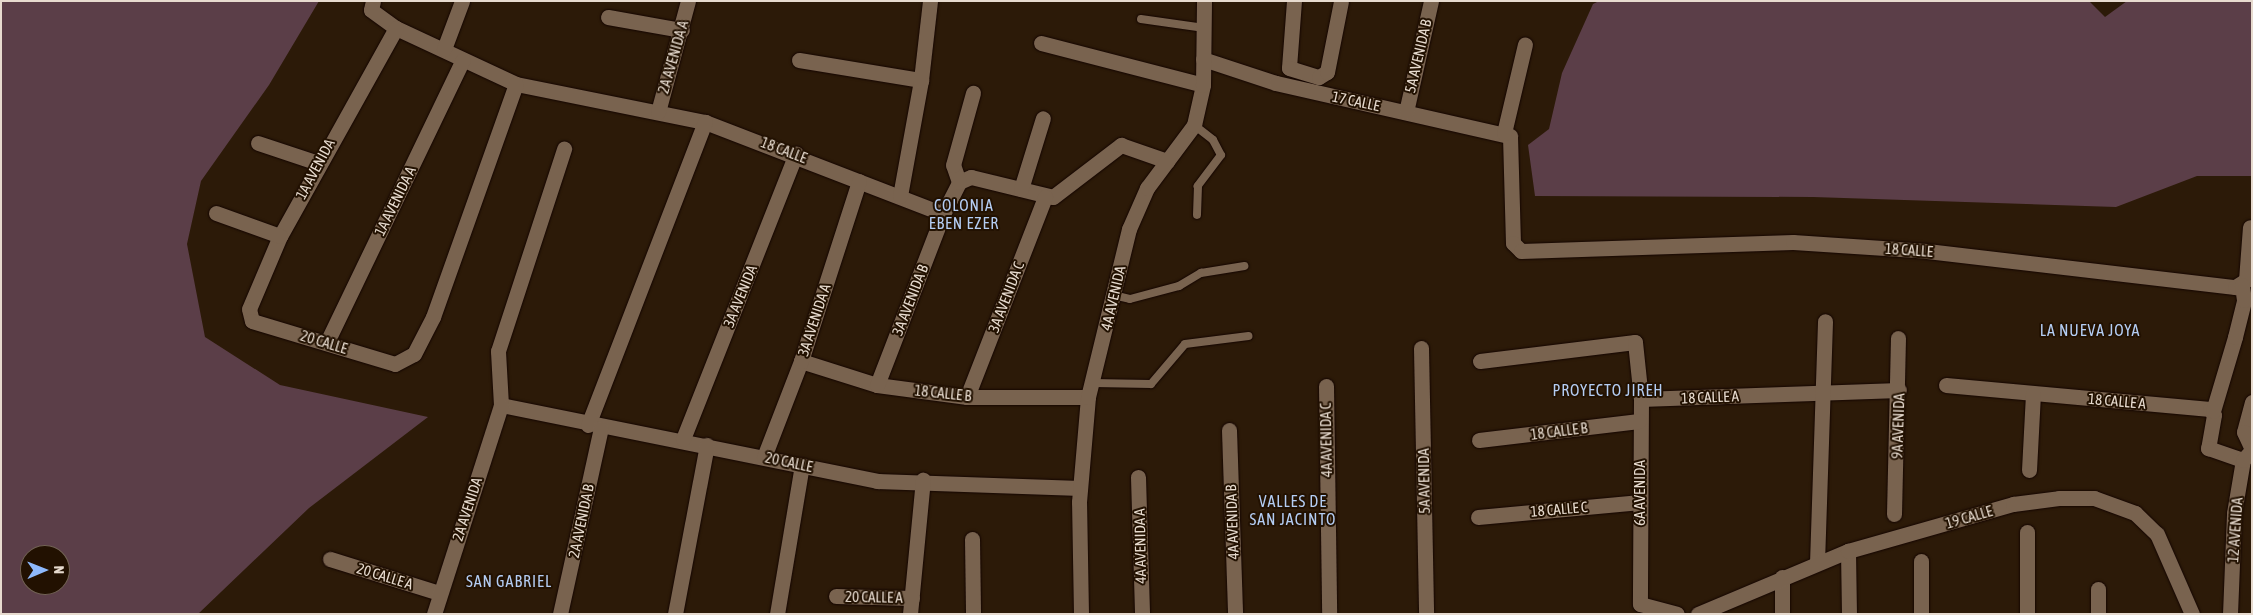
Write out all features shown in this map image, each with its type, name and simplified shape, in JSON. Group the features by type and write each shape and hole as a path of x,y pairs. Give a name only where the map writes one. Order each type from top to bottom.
{"street":[{"path":"444,49 462,1"},
{"name":"2A AVENIDA A","path":"658,112 682,30 688,1"},
{"path":"900,196 921,80 930,1"},
{"name":"4A AVENIDA","path":"1081,614 1080,488 1088,397 1129,229 1146,188 1194,125 1203,84 1204,1"},
{"path":"1294,1 1289,68 1319,77 1327,72 1341,1"},
{"name":"5A AVENIDA B","path":"1406,112 1431,1"},
{"name":"18 CALLE","path":"372,5 396,28 516,84 704,122 796,154 943,214"},
{"path":"608,16 682,30"},
{"name":"1A AVENIDA","path":"248,316 280,236 318,162 396,28"},
{"path":"1041,43 1203,84"},
{"path":"1507,134 1525,44"},
{"name":"17 CALLE","path":"1203,59 1276,83 1507,134"},
{"name":"1A AVENIDA A","path":"327,342 463,60"},
{"path":"799,60 921,80"},
{"name":"20 CALLE","path":"248,316 401,364 414,354 433,317 516,84"},
{"path":"943,214 959,182 953,165 973,93"},
{"path":"1021,190 1043,118"},
{"name":"2A AVENIDA B","path":"560,614 594,427 704,122"},
{"name":"18 CALLE","path":"1507,134 1516,248 1793,242 1927,251 2063,269 2242,285"},
{"path":"258,143 318,162"},
{"path":"959,182 983,178 1045,197 1061,195 1121,145 1167,161"},
{"path":"501,406 498,351 564,149"},
{"name":"3A AVENIDA","path":"683,439 796,154"},
{"name":"3A AVENIDA A","path":"764,457 801,360 859,181"},
{"name":"3A AVENIDA C","path":"967,397 1045,197"},
{"path":"216,213 280,236"},
{"name":"3A AVENIDA B","path":"877,386 943,214"},
{"path":"2250,226 2238,328 2213,411 2208,448 2249,453 2244,432 2252,402"},
{"path":"1818,563 1820,393 1825,321"},
{"name":"9A AVENIDA","path":"1894,514 1899,390 1898,338"},
{"name":"6A AVENIDA","path":"1480,361 1635,342 1641,399 1639,421 1640,604 1677,614"},
{"name":"5A AVENIDA","path":"1421,348 1426,614"},
{"name":"18 CALLE B","path":"801,360 877,386 967,397 1088,397"},
{"name":"18 CALLE A","path":"1946,385 2213,411"},
{"name":"4A AVENIDA C","path":"1326,386 1329,614"},
{"name":"18 CALLE A","path":"1641,399 1899,390"},
{"path":"2029,470 2032,394"},
{"name":"20 CALLE","path":"501,406 594,427 683,439 877,481 923,480 1080,488"},
{"name":"2A AVENIDA","path":"434,614 439,593 501,406"},
{"name":"18 CALLE B","path":"1479,440 1639,421"},
{"name":"4A AVENIDA B","path":"1229,430 1236,614"},
{"path":"675,614 707,445"},
{"name":"12 AVENIDA","path":"2230,614 2234,513 2249,453"},
{"path":"777,614 802,465"},
{"name":"4A AVENIDA A","path":"1138,477 1142,614"},
{"path":"910,614 923,480"},
{"name":"19 CALLE","path":"1698,614 1712,610 1782,577 1848,551 2013,504 2094,498 2135,512 2157,534 2192,614"},
{"name":"18 CALLE C","path":"1478,517 1640,502"},
{"path":"2027,532 2028,614"},
{"path":"972,539 973,614"},
{"path":"1848,551 1849,614"},
{"name":"20 CALLE A","path":"330,558 439,593"},
{"path":"1921,561 1921,614"},
{"path":"1782,577 1782,614"},
{"path":"2098,589 2098,614"},
{"name":"20 CALLE A","path":"836,596 912,598"}],"lane":[{"path":"1141,18 1204,28"},
{"path":"1194,125 1214,140 1221,154 1198,186 1197,215"},
{"path":"1113,296 1130,299 1179,286 1201,273 1244,266"},
{"path":"1093,382 1151,384 1185,344 1248,336"}],"shaded area":[{"path":"1,1 319,1 269,85 201,181 187,244 205,337 280,385 428,417 309,508 198,614 1,614"},
{"path":"1599,1 2089,1 2105,17 2127,1 2252,1 2252,176 2197,176 2116,207 1813,197 1535,196 1528,145 1549,129 1562,73 1593,4"}],"district":[{"name":"COLONIA EBEN EZER","path":"964,214"},
{"name":"LA NUEVA JOYA","path":"2090,330"},
{"name":"PROYECTO JIREH","path":"1608,390"},
{"name":"VALLES DE SAN JACINTO","path":"1293,510"},
{"name":"SAN GABRIEL","path":"509,581"}]}
